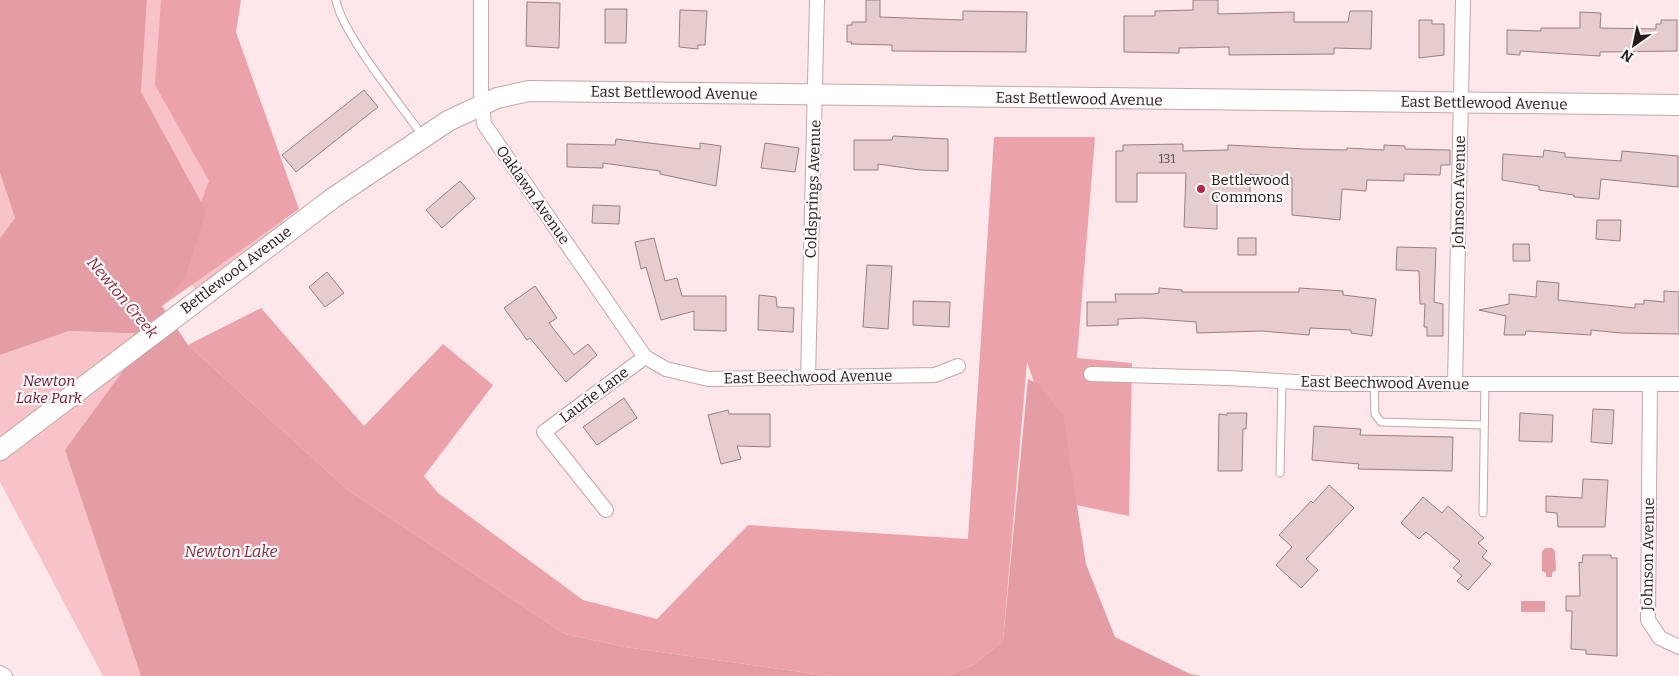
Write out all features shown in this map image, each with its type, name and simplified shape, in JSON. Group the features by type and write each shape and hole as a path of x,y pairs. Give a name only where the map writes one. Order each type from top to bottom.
{"street":[{"name":"Oaklawn Avenue","path":"481,0 482,105 484,124 645,357 657,365"},
{"name":"Coldsprings Avenue","path":"808,378 817,0"},
{"name":"Johnson Avenue","path":"1455,384 1463,0"},
{"name":"East Bettlewood Avenue","path":"482,105 497,98 529,91 815,96 1679,105"},
{"name":"Bettlewood Avenue","path":"0,450 333,198 448,121 482,105"},
{"name":"Laurie Lane","path":"606,510 544,432 645,357"},
{"name":"East Beechwood Avenue","path":"657,365 708,379 935,375 958,366"},
{"name":"East Beechwood Avenue","path":"1090,374 1374,384 1679,384"},
{"name":"Johnson Avenue","path":"1650,384 1648,620 1660,638 1679,647"},
{"path":"0,673 5,676"}],"lane":[{"path":"336,0 338,11 357,43 424,138"},
{"path":"1280,473 1282,381"},
{"path":"1374,384 1375,414 1382,422 1484,425"},
{"path":"1483,513 1485,384"}],"green space":[{"path":"147,0 230,0 210,86 289,231 202,296 185,278 141,92"},
{"path":"0,173 15,218 0,238"},
{"name":"Newton Lake Park","path":"69,331 151,334 66,450 141,676 103,676 0,482 0,355"}],"shaded area":[{"path":"161,0 241,0 236,32 299,209 162,306 209,181 155,85"},
{"path":"994,137 1095,137 1077,358 1132,363 1129,516 1076,505 1027,362 1003,641 973,665 946,676 829,676 625,647 565,634 348,490 188,345 261,308 364,426 443,344 493,385 424,476 438,493 583,600 657,619 748,525 968,539"}],"water":[{"name":"Newton Lake","path":"0,0 147,0 141,92 206,211 185,278 162,306 188,345 348,490 565,634 625,647 829,676 141,676 65,450 150,334 69,331 0,355 0,238 15,218 0,173"},
{"path":"1028,379 1038,384 1063,415 1086,564 1115,637 1190,674 1201,676 946,676 973,665 1003,641"},
{"path":"1545,548 1552,548 1555,551 1556,570 1552,573 1552,577 1546,577 1546,573 1542,571 1542,552"},
{"path":"1521,601 1545,601 1545,612 1521,612"}],"building":[{"path":"866,0 880,0 880,17 963,20 963,11 1027,12 1026,52 892,51 892,45 851,44 852,42 847,42 847,25 852,25 852,22 866,22"},
{"path":"1193,0 1218,0 1218,14 1294,12 1294,22 1348,22 1350,11 1372,11 1371,49 1334,48 1334,54 1229,55 1229,47 1179,48 1179,53 1124,52 1124,16 1155,16 1155,11 1193,10"},
{"path":"527,2 560,3 559,48 526,46"},
{"path":"605,9 627,9 626,43 605,43"},
{"path":"680,10 707,11 705,45 698,45 698,49 679,47"},
{"path":"1580,12 1601,13 1600,28 1656,29 1656,24 1661,24 1661,20 1677,20 1677,51 1600,52 1600,56 1520,51 1520,55 1507,54 1507,30 1541,31 1541,28 1580,28"},
{"path":"1419,20 1432,20 1432,24 1444,24 1444,55 1419,58"},
{"path":"364,90 378,107 296,172 282,155"},
{"path":"893,136 948,139 948,171 920,170 878,164 878,170 854,170 854,140 892,140"},
{"path":"616,139 700,149 700,143 721,146 716,186 660,174 660,171 603,163 603,168 567,167 567,144 615,145"},
{"path":"765,143 799,148 795,172 761,168"},
{"path":"1183,144 1183,151 1228,150 1228,145 1347,150 1347,148 1384,150 1384,145 1405,146 1405,149 1450,150 1450,165 1441,165 1440,175 1404,174 1404,181 1367,180 1366,191 1342,189 1340,220 1292,215 1292,178 1250,174 1250,196 1217,195 1217,229 1184,227 1186,173 1137,173 1137,202 1116,202 1116,151 1123,151 1123,145"},
{"path":"1544,150 1565,153 1565,157 1621,161 1622,151 1678,156 1678,187 1601,179 1599,199 1574,197 1574,195 1539,190 1539,186 1502,180 1503,154 1543,157"},
{"path":"460,181 475,198 442,228 426,210"},
{"path":"593,205 620,206 619,224 592,223"},
{"path":"1597,220 1621,220 1620,241 1596,239"},
{"path":"654,238 665,281 677,278 682,296 726,296 726,331 694,330 694,311 661,320 646,267 641,269 635,242"},
{"path":"1238,238 1256,238 1256,255 1238,255"},
{"path":"1513,244 1529,244 1530,261 1513,261"},
{"path":"1397,247 1436,248 1434,302 1443,304 1443,336 1427,336 1427,327 1424,327 1425,304 1420,304 1419,271 1396,270"},
{"path":"867,265 892,266 888,329 863,327"},
{"path":"327,272 344,293 325,307 309,287"},
{"path":"1537,281 1559,283 1558,300 1635,308 1635,304 1644,304 1644,300 1664,302 1664,291 1679,292 1679,334 1621,333 1591,330 1591,335 1526,331 1525,335 1504,335 1506,316 1479,310 1509,304 1509,294 1536,297"},
{"path":"535,286 557,318 549,323 574,355 588,344 597,355 566,382 530,338 527,340 504,308"},
{"path":"1159,288 1182,290 1182,292 1299,292 1299,288 1343,291 1343,295 1376,299 1372,336 1351,333 1351,330 1310,328 1309,335 1262,331 1197,333 1196,322 1142,318 1118,319 1118,325 1087,326 1087,302 1116,302 1115,294 1153,294 1159,293"},
{"path":"759,295 776,297 777,307 794,308 793,332 758,330"},
{"path":"913,301 950,302 949,327 913,325"},
{"path":"624,398 637,418 597,445 583,427"},
{"path":"1593,409 1614,410 1612,444 1591,442"},
{"path":"728,410 729,414 770,414 770,447 737,446 741,459 721,464 708,415"},
{"path":"1227,413 1247,413 1246,429 1243,429 1242,471 1218,471 1219,414 1227,415"},
{"path":"1520,413 1553,415 1552,442 1519,441"},
{"path":"1314,426 1361,429 1360,435 1453,437 1452,471 1358,469 1359,464 1312,460"},
{"path":"1583,479 1608,480 1605,527 1558,527 1557,513 1546,512 1546,496 1582,498"},
{"path":"1329,485 1354,508 1306,559 1318,570 1301,588 1276,565 1292,547 1279,535"},
{"path":"1423,497 1442,513 1448,506 1484,538 1478,543 1487,551 1482,557 1491,564 1468,590 1457,581 1462,576 1453,568 1460,561 1426,532 1419,539 1401,523"},
{"path":"1583,555 1611,555 1611,558 1617,558 1617,656 1586,654 1586,650 1571,649 1572,611 1566,611 1566,596 1580,596 1579,562 1582,563"}],"place":[{"name":"Bettlewood Commons","path":"1201,189"}],"water label":[{"name":"Newton Creek","path":"123,297"}]}
